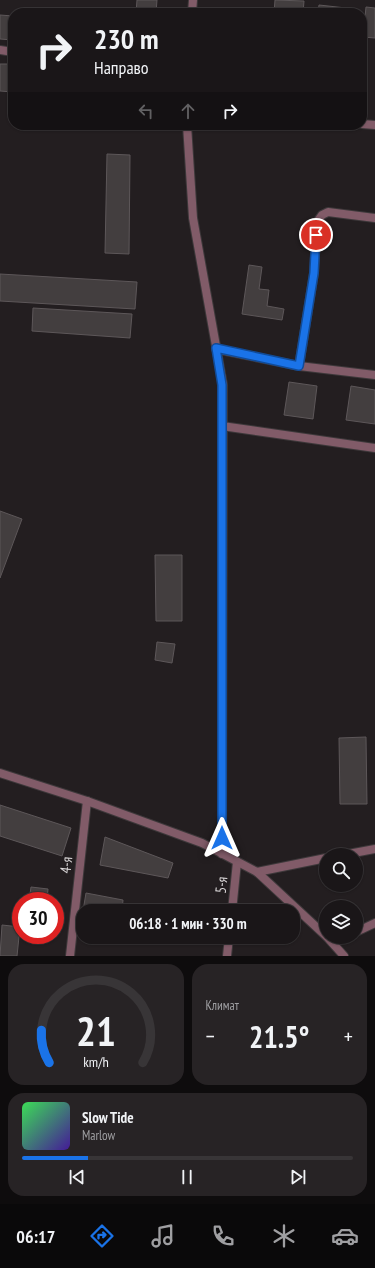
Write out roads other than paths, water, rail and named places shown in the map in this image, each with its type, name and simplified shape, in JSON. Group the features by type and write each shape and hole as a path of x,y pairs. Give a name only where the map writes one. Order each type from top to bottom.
{"street":[{"path":"187,130 193,218 222,385 222,854"},
{"path":"299,366 314,273 317,222 322,215 328,212 375,218"},
{"path":"216,348 299,366 375,375"},
{"path":"222,426 375,448"},
{"path":"0,772 87,801 202,843 257,872 319,930"},
{"name":"4-я","path":"70,956 87,801"},
{"path":"363,851 375,849"},
{"path":"257,872 319,859"},
{"name":"5-я","path":"233,904 238,862"},
{"path":"363,929 375,923"},
{"path":"226,956 228,944"},
{"path":"333,944 344,956"}]}
